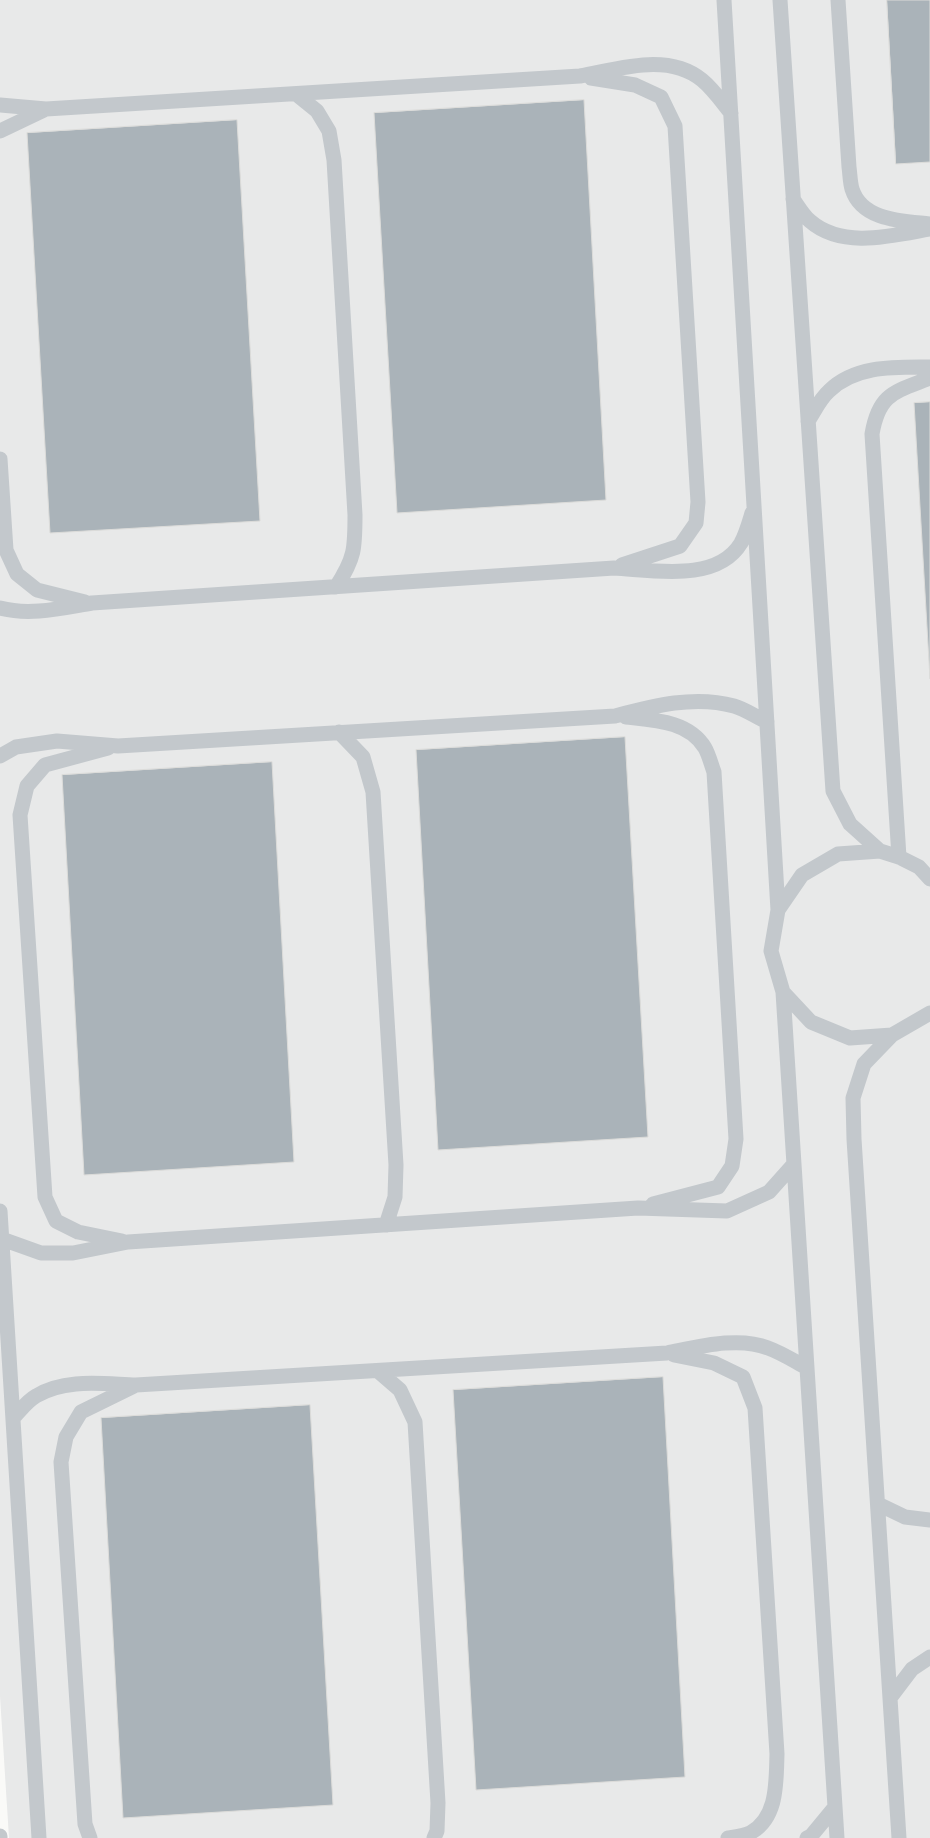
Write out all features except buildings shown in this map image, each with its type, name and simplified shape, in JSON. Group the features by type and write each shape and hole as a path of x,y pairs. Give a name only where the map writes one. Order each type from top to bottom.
{"lane":[{"path":"724,0 778,910 771,951 783,992 837,1838"},
{"path":"780,0 833,791 850,824 880,852"},
{"path":"838,0 849,167 852,190 864,208 883,218 930,224"},
{"path":"0,105 46,109 296,94 580,76 645,65 677,66 702,80 731,113"},
{"path":"580,76 635,85 660,98 675,126 697,494 696,523 680,546 614,568"},
{"path":"296,94 317,111 329,131 334,160 355,515 355,545 348,568 336,586"},
{"path":"0,131 46,109"},
{"path":"793,198 808,220 824,231 848,239 890,236 930,229"},
{"path":"808,421 829,391 855,373 896,367 930,367"},
{"path":"899,857 872,434 874,420 879,407 889,396 900,388 930,378"},
{"path":"0,459 6,550 17,574 37,590 92,603"},
{"path":"0,608 11,611 48,611 92,603 614,568 691,571 723,562 741,543 754,509"},
{"path":"615,716 658,705 704,700 735,706 767,722"},
{"path":"0,756 16,747 57,741 118,746 615,716 663,722 692,732 705,748 714,772 736,1139 732,1166 718,1187 638,1208"},
{"path":"339,732 364,757 373,792 396,1165 395,1197 386,1225"},
{"path":"118,746 44,765 27,786 20,814 45,1197 56,1221 78,1232 128,1242"},
{"path":"778,910 802,875 838,854 880,852 899,857 925,867 930,879"},
{"path":"783,992 811,1022 844,1036 850,1038 892,1035"},
{"path":"899,1838 854,1139 853,1098 864,1064 892,1035 929,1014"},
{"path":"2,1239 41,1253 73,1253 128,1242 638,1208 727,1211 769,1192 794,1164"},
{"path":"0,1211 39,1838"},
{"path":"13,1418 35,1397 55,1387 86,1383 136,1385 667,1354 705,1346 738,1343 767,1347 807,1368"},
{"path":"667,1354 714,1363 743,1377 755,1408 777,1754 775,1797 766,1819 749,1834 728,1838"},
{"path":"378,1371 400,1390 415,1422 438,1803 437,1831 434,1838"},
{"path":"90,1838 85,1824 61,1462 66,1437 81,1412 136,1385"},
{"path":"878,1504 905,1517 930,1520"},
{"path":"890,1698 912,1669 930,1657"},
{"path":"807,1838 811,1836 835,1807"}],"shaded area":[{"path":"0,0 930,0 930,1838 9,1838 0,1696"}]}
